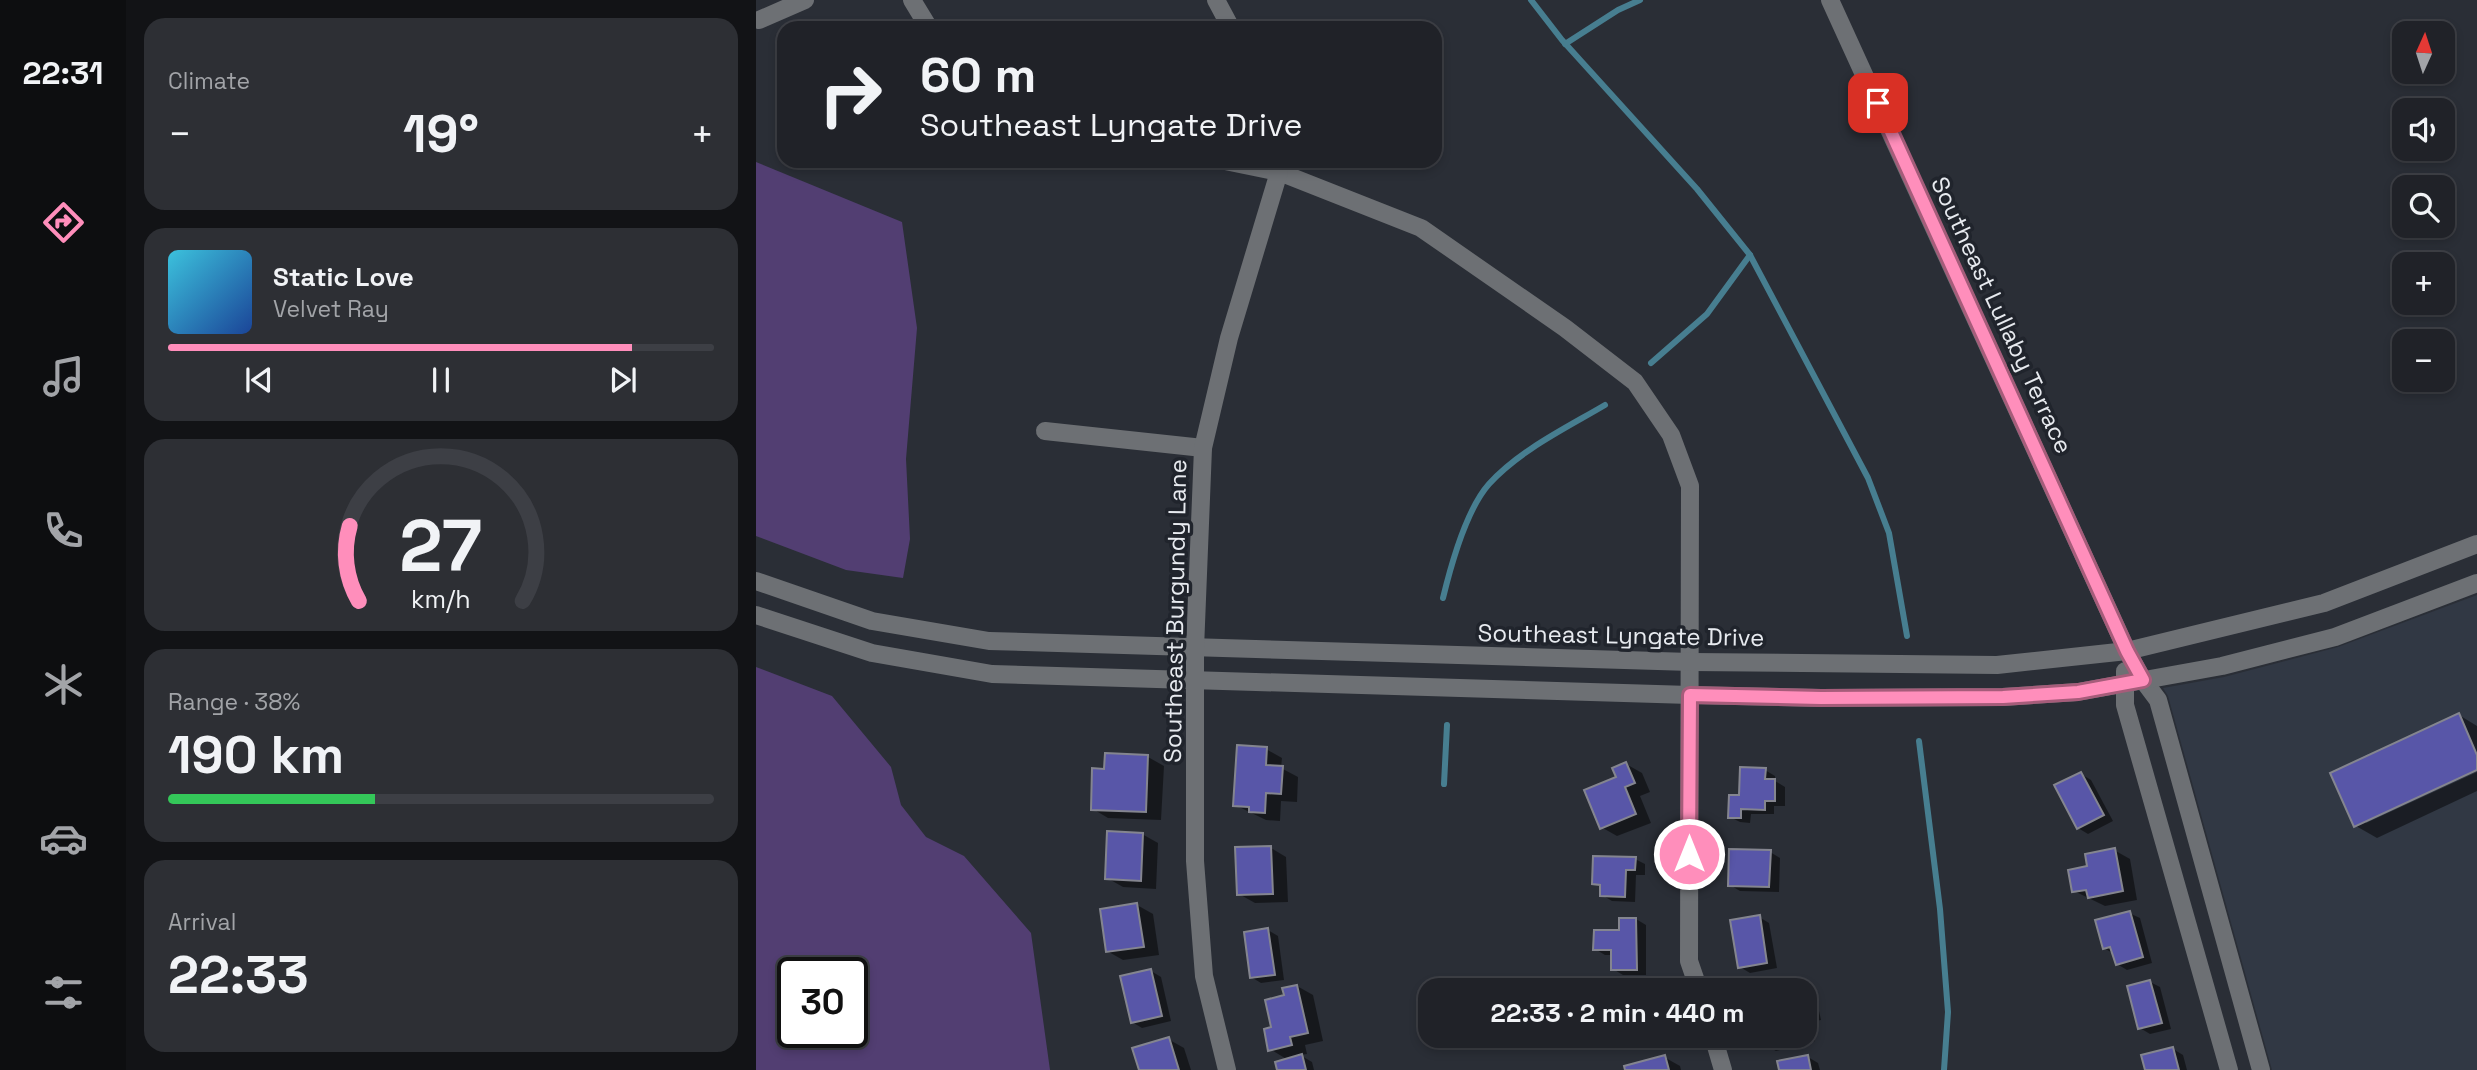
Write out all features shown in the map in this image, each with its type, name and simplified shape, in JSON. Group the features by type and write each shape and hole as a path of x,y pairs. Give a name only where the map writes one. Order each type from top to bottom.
{"street":[{"path":"759,20 805,0"},
{"path":"912,0 925,21"},
{"path":"1216,0 1227,21"},
{"name":"Southeast Lullaby Terrace","path":"1830,0 2127,651 2158,700 2261,1070"},
{"name":"Southeast Burgundy Lane","path":"1227,1070 1203,964 1195,861 1195,649 1203,448 1229,338 1278,168"},
{"path":"1280,168 1421,228 1565,328 1635,383 1671,435 1690,486 1689,961 1695,978"},
{"path":"1045,431 1203,448"},
{"name":"Southeast Lyngate Drive","path":"756,581 872,621 989,641 1691,663 1997,665 2127,651 2324,603 2477,544"},
{"path":"756,615 872,653 992,674 1821,698 2003,697 2078,692 2222,666 2335,637 2477,583"},
{"path":"2127,651 2125,705 2230,1070"},
{"path":"2194,946 2224,938"},
{"path":"1717,1048 1723,1070"}],"shaded area":[{"path":"756,162 902,222 917,328 906,459 910,539 903,578 846,570 756,536"},
{"path":"2477,595 2477,1070 2272,1070 2168,696 2163,688 2224,677 2338,647"},
{"path":"756,667 832,696 891,767 901,805 926,837 964,856 1031,933 1050,1070 756,1070"}],"building":[{"path":"2459,713 2477,755 2477,770 2354,827 2330,773"},
{"path":"1237,745 1267,747 1266,765 1283,766 1281,794 1266,793 1265,813 1249,812 1249,807 1233,806"},
{"path":"1105,753 1148,755 1146,812 1091,810 1092,768 1104,769"},
{"path":"1626,762 1635,783 1625,787 1636,814 1600,829 1584,790 1616,777 1612,768"},
{"path":"1740,767 1766,768 1765,779 1775,779 1775,801 1765,801 1765,810 1741,809 1741,818 1728,818 1729,795 1739,795"},
{"path":"2081,772 2104,815 2077,829 2054,785"},
{"path":"1107,831 1143,833 1141,881 1105,879"},
{"path":"1271,846 1273,894 1237,895 1235,847"},
{"path":"2115,848 2123,891 2088,898 2086,890 2072,892 2068,870 2087,866 2085,854"},
{"path":"1729,849 1771,850 1769,887 1728,886"},
{"path":"1593,856 1636,857 1635,870 1626,870 1625,897 1600,896 1600,885 1592,884"},
{"path":"1137,903 1144,947 1106,952 1100,909"},
{"path":"2130,911 2143,957 2116,965 2110,947 2103,949 2095,920"},
{"path":"1760,915 1767,963 1738,968 1730,920"},
{"path":"1619,918 1636,918 1637,970 1611,970 1611,950 1593,950 1594,930 1619,930"},
{"path":"1268,928 1275,975 1250,978 1244,932"},
{"path":"1151,969 1162,1016 1131,1023 1120,976"},
{"path":"2150,980 2162,1023 2138,1029 2127,986"},
{"path":"1297,985 1308,1033 1290,1037 1292,1045 1268,1051 1264,1029 1271,1027 1265,1000 1284,995 1282,988"},
{"path":"1169,1037 1179,1070 1139,1070 1132,1048"},
{"path":"2173,1047 2179,1070 2145,1070 2141,1055"},
{"path":"1302,1054 1306,1070 1277,1070 1275,1062"},
{"path":"1665,1055 1669,1070 1625,1070 1624,1066"},
{"path":"1808,1055 1811,1070 1779,1070 1777,1061"}],"waterway":[{"path":"1531,0 1562,40 1697,189 1750,255 1868,478 1889,533 1907,636"},
{"path":"1565,44 1618,10 1640,0"},
{"path":"1651,363 1707,314 1750,255"},
{"path":"1443,598 1466,523 1489,484 1529,450 1605,405"},
{"path":"1444,784 1447,725"},
{"path":"1919,741 1940,909 1948,1012 1944,1070"}],"route":[{"path":"1689,854 1690,695 1821,698 2003,697 2078,692 2143,680 2127,651 1878,103"}]}
